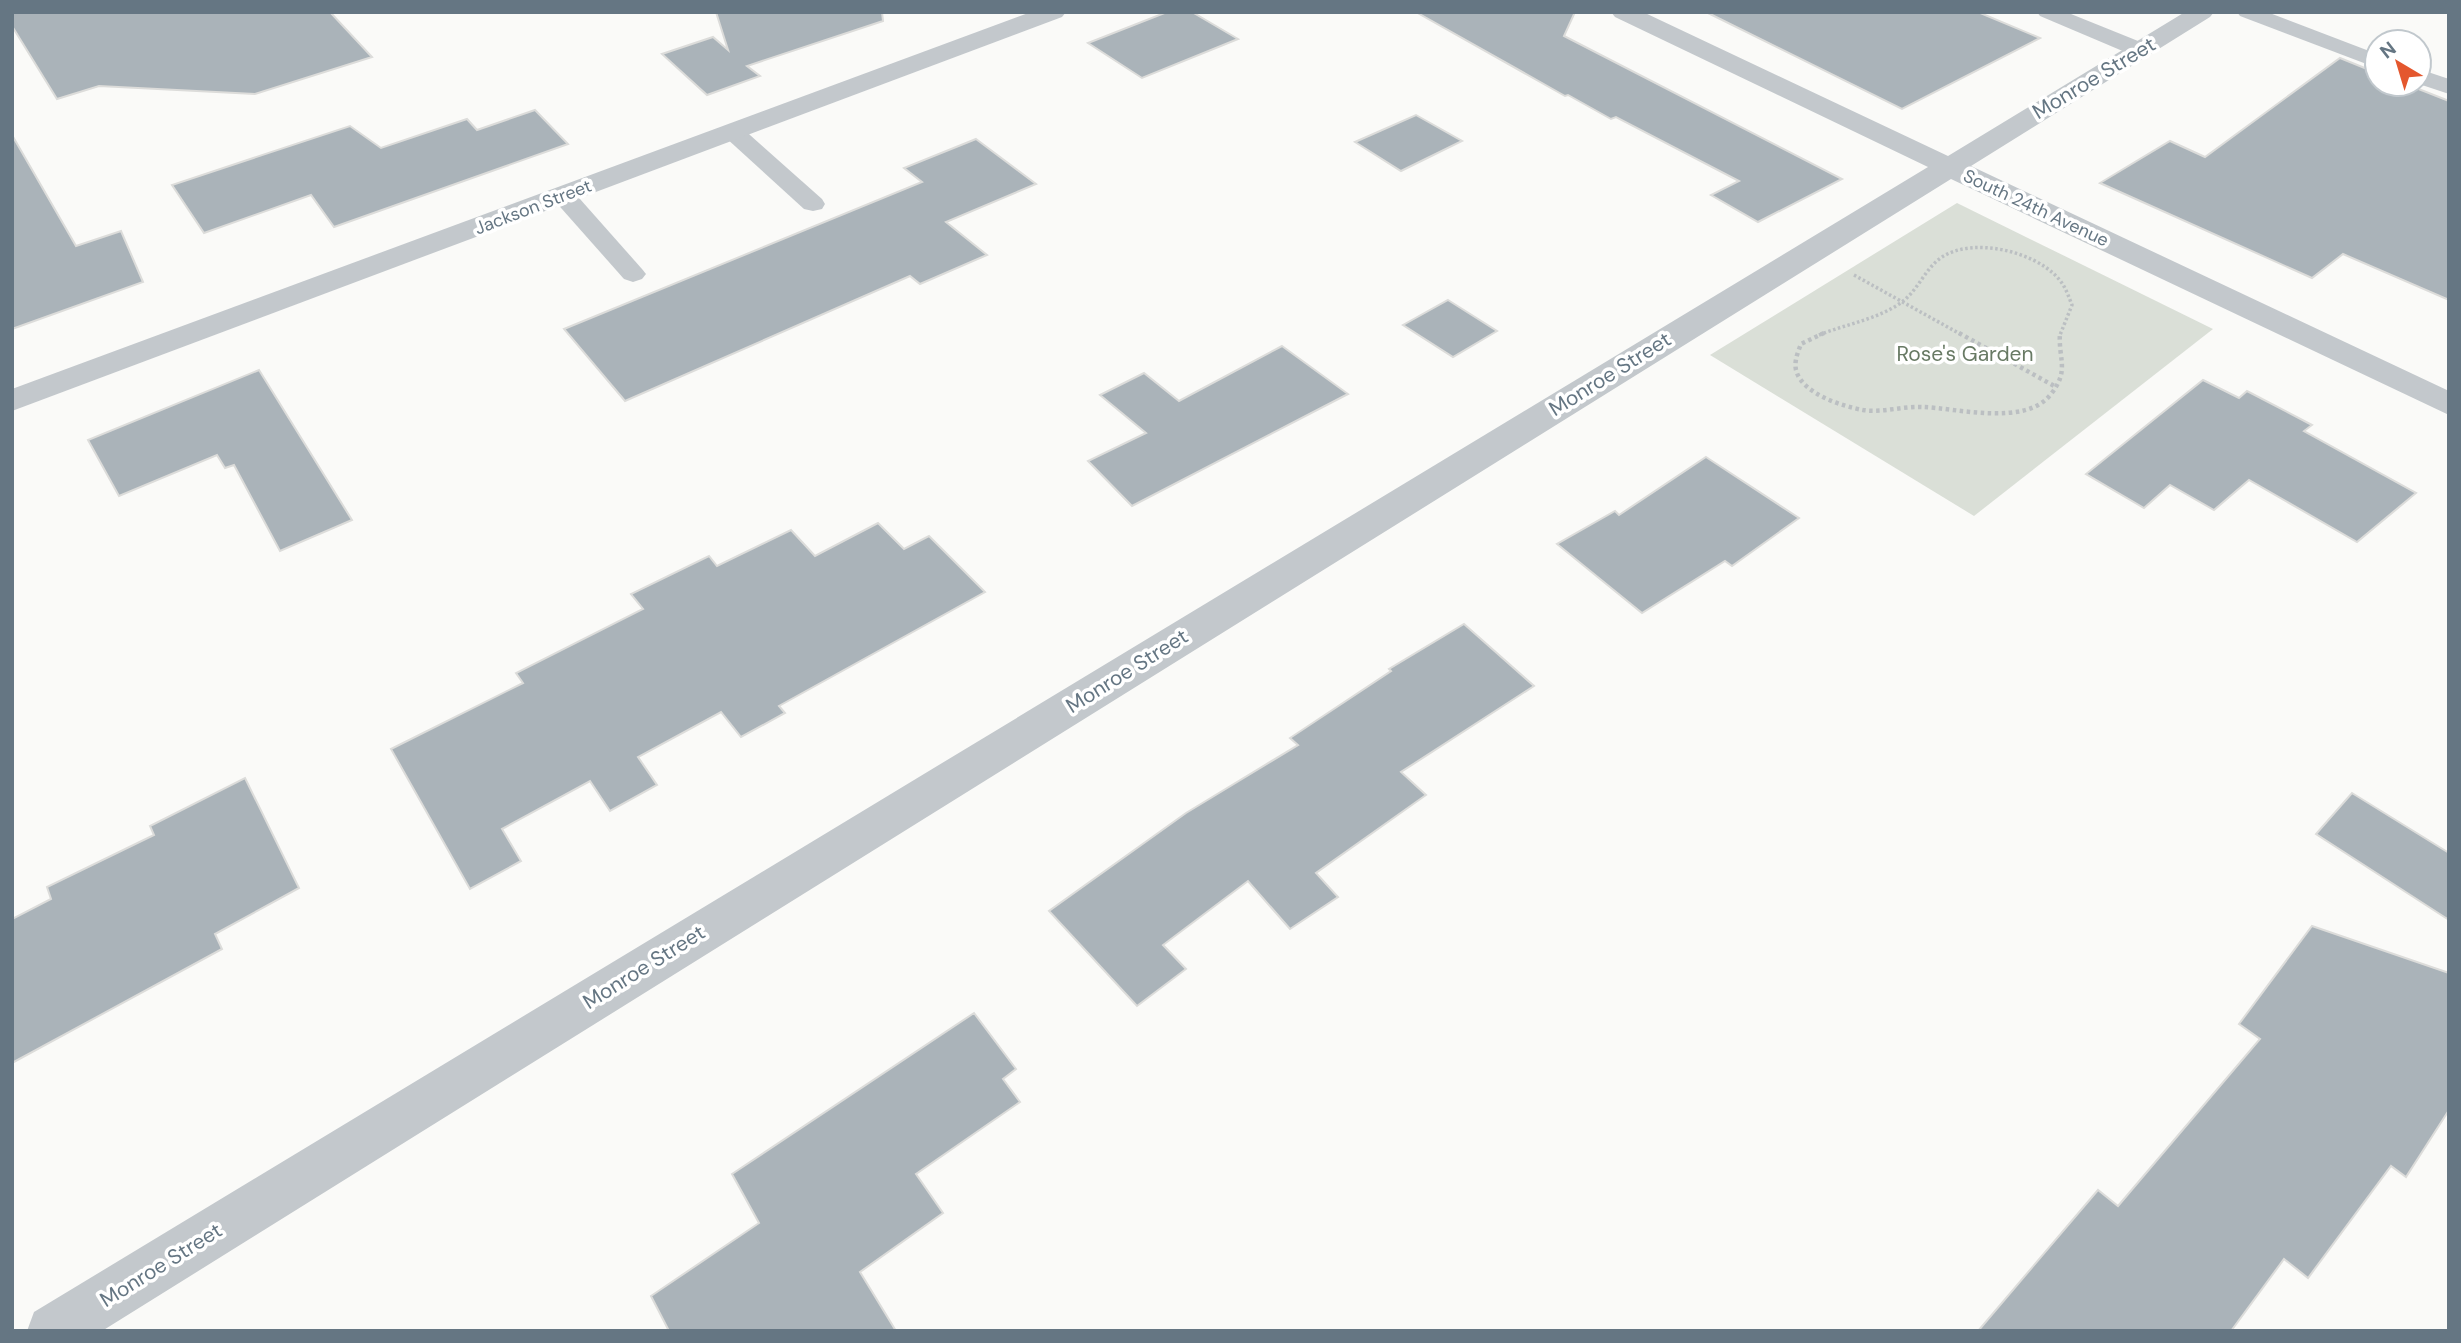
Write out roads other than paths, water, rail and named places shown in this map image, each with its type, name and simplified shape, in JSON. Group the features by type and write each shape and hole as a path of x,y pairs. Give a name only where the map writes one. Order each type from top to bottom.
{"street":[{"name":"Jackson Street","path":"12,401 1054,12"},
{"name":"South 24th Avenue","path":"1623,12 2449,404"},
{"name":"Monroe Street","path":"53,1331 2202,12"}],"lane":[{"path":"2048,12 2140,50"},
{"path":"2247,12 2363,56"},
{"path":"733,132 813,204"},
{"path":"563,195 633,274"}],"park label":[{"name":"Rose's Garden","path":"1965,354"}]}
